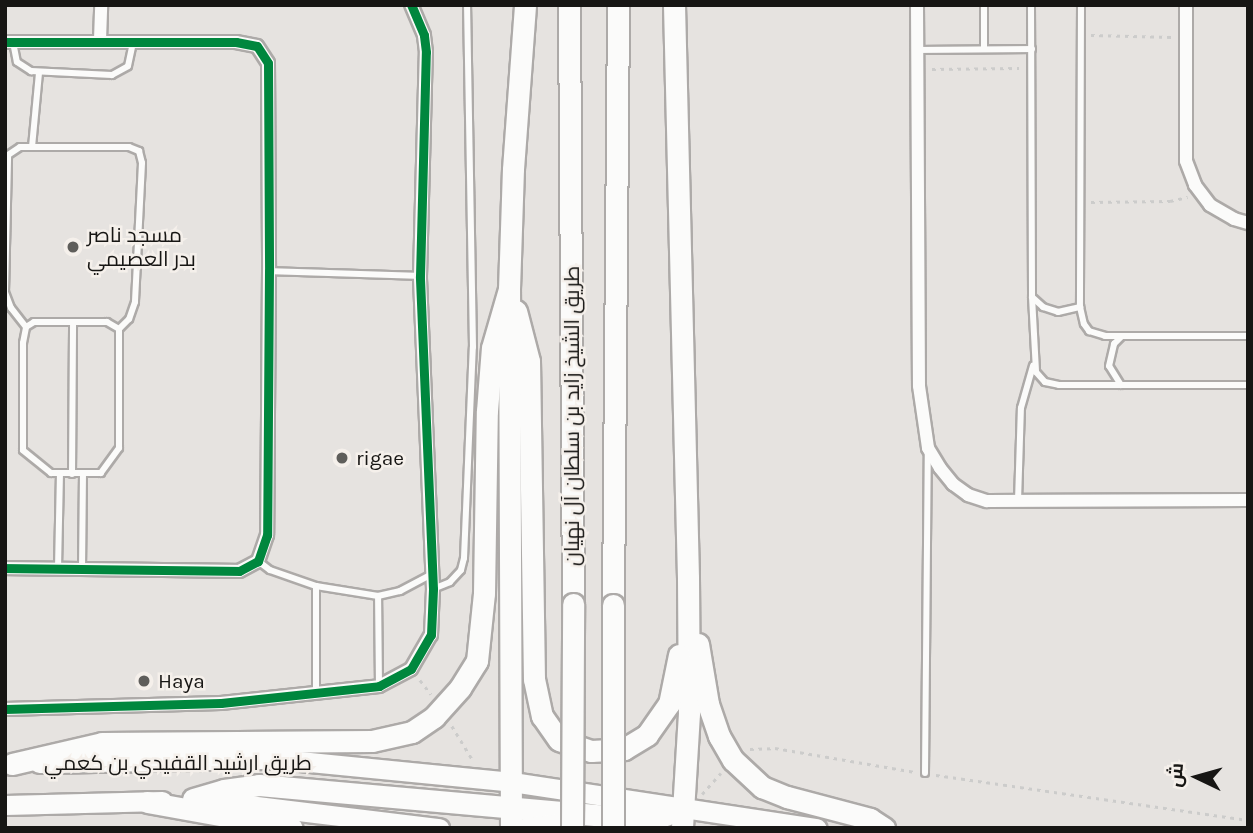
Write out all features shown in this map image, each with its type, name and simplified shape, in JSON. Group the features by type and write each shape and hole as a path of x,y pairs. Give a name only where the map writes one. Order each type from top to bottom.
{"highway":[{"path":"511,818 512,575 507,428 509,289 513,156 525,5"},
{"name":"طريق الشيخ زايد بن سلطان آل نهيان","path":"569,5 572,828"},
{"name":"طريق الشيخ زايد بن سلطان آل نهيان","path":"613,828 618,5"},
{"path":"193,799 224,789 259,785 511,818 682,818 689,713 688,578 674,5"},
{"path":"509,289 529,360 534,679 541,716 559,740 591,751 624,749 647,735 668,704 687,614"},
{"path":"8,765 102,743 372,741 412,732 434,717 460,688 477,661 484,593 487,411 492,348 509,289"},
{"path":"688,578 708,704 719,737 733,760 762,787 787,797 870,820 884,828"},
{"path":"146,802 292,828"},
{"path":"525,828 552,823 595,828"}],"main road":[{"name":"طريق ارشيد القفيدي بن كعمي","path":"8,765 279,759 512,782 682,818 817,828"},
{"name":"طريق ارشيد القفيدي بن كعمي","path":"5,805 193,799 439,828"}],"street":[{"path":"100,40 101,5"},
{"path":"5,709 221,703 379,686 411,669 431,635 433,589 420,276 426,52 424,36 411,5"},
{"path":"917,5 919,386 928,447 953,484 968,495 987,501 1248,500"},
{"path":"1186,5 1186,161 1201,195 1221,212 1248,223"},
{"path":"5,568 239,571 258,561 267,535 268,63 257,46 236,42 9,42"}],"lane":[{"path":"433,589 450,582 461,570 464,558 473,347 467,5"},
{"path":"984,5 984,49"},
{"path":"1018,502 1021,408 1033,366 1031,5"},
{"path":"1081,5 1080,316 1089,331 1097,335 1248,336"},
{"path":"9,42 16,62 38,73 112,75 128,66 133,41"},
{"path":"918,50 1032,49"},
{"path":"32,147 38,73"},
{"path":"26,327 11,308 5,292 6,165 11,151 32,147 129,147 141,155 135,302 129,319 119,329 119,449 107,469 94,475 46,471 23,450 23,342 26,327 34,322 107,321 119,329"},
{"path":"269,271 420,276"},
{"path":"1032,297 1043,307 1058,312 1080,307"},
{"path":"72,474 73,322"},
{"path":"1121,385 1109,366 1114,344 1122,336"},
{"path":"1033,366 1040,378 1052,384 1248,385"},
{"path":"925,773 928,447"},
{"path":"58,568 60,474"},
{"path":"82,569 83,475"},
{"path":"258,561 270,570 316,586 379,596 400,591 432,574"},
{"path":"316,586 316,693"},
{"path":"379,596 379,686"}],"path":[{"path":"1081,35 1185,37"},
{"path":"918,70 1031,68"},
{"path":"1080,203 1170,201 1201,195"},
{"path":"702,794 733,760 752,747 775,748 925,773 1248,820"}],"cycle path":[{"path":"5,709 221,703 379,686 411,669 431,635 433,589 420,276 426,52 424,35 411,5"},
{"path":"5,42 236,42 257,46 268,63 269,271 267,535 258,561 239,571 5,568"}],"place":[{"name":"مسجد ناصر بدر العصيمي","path":"73,247"},
{"name":"rigae","path":"342,458"},
{"name":"Haya","path":"144,681"}]}
